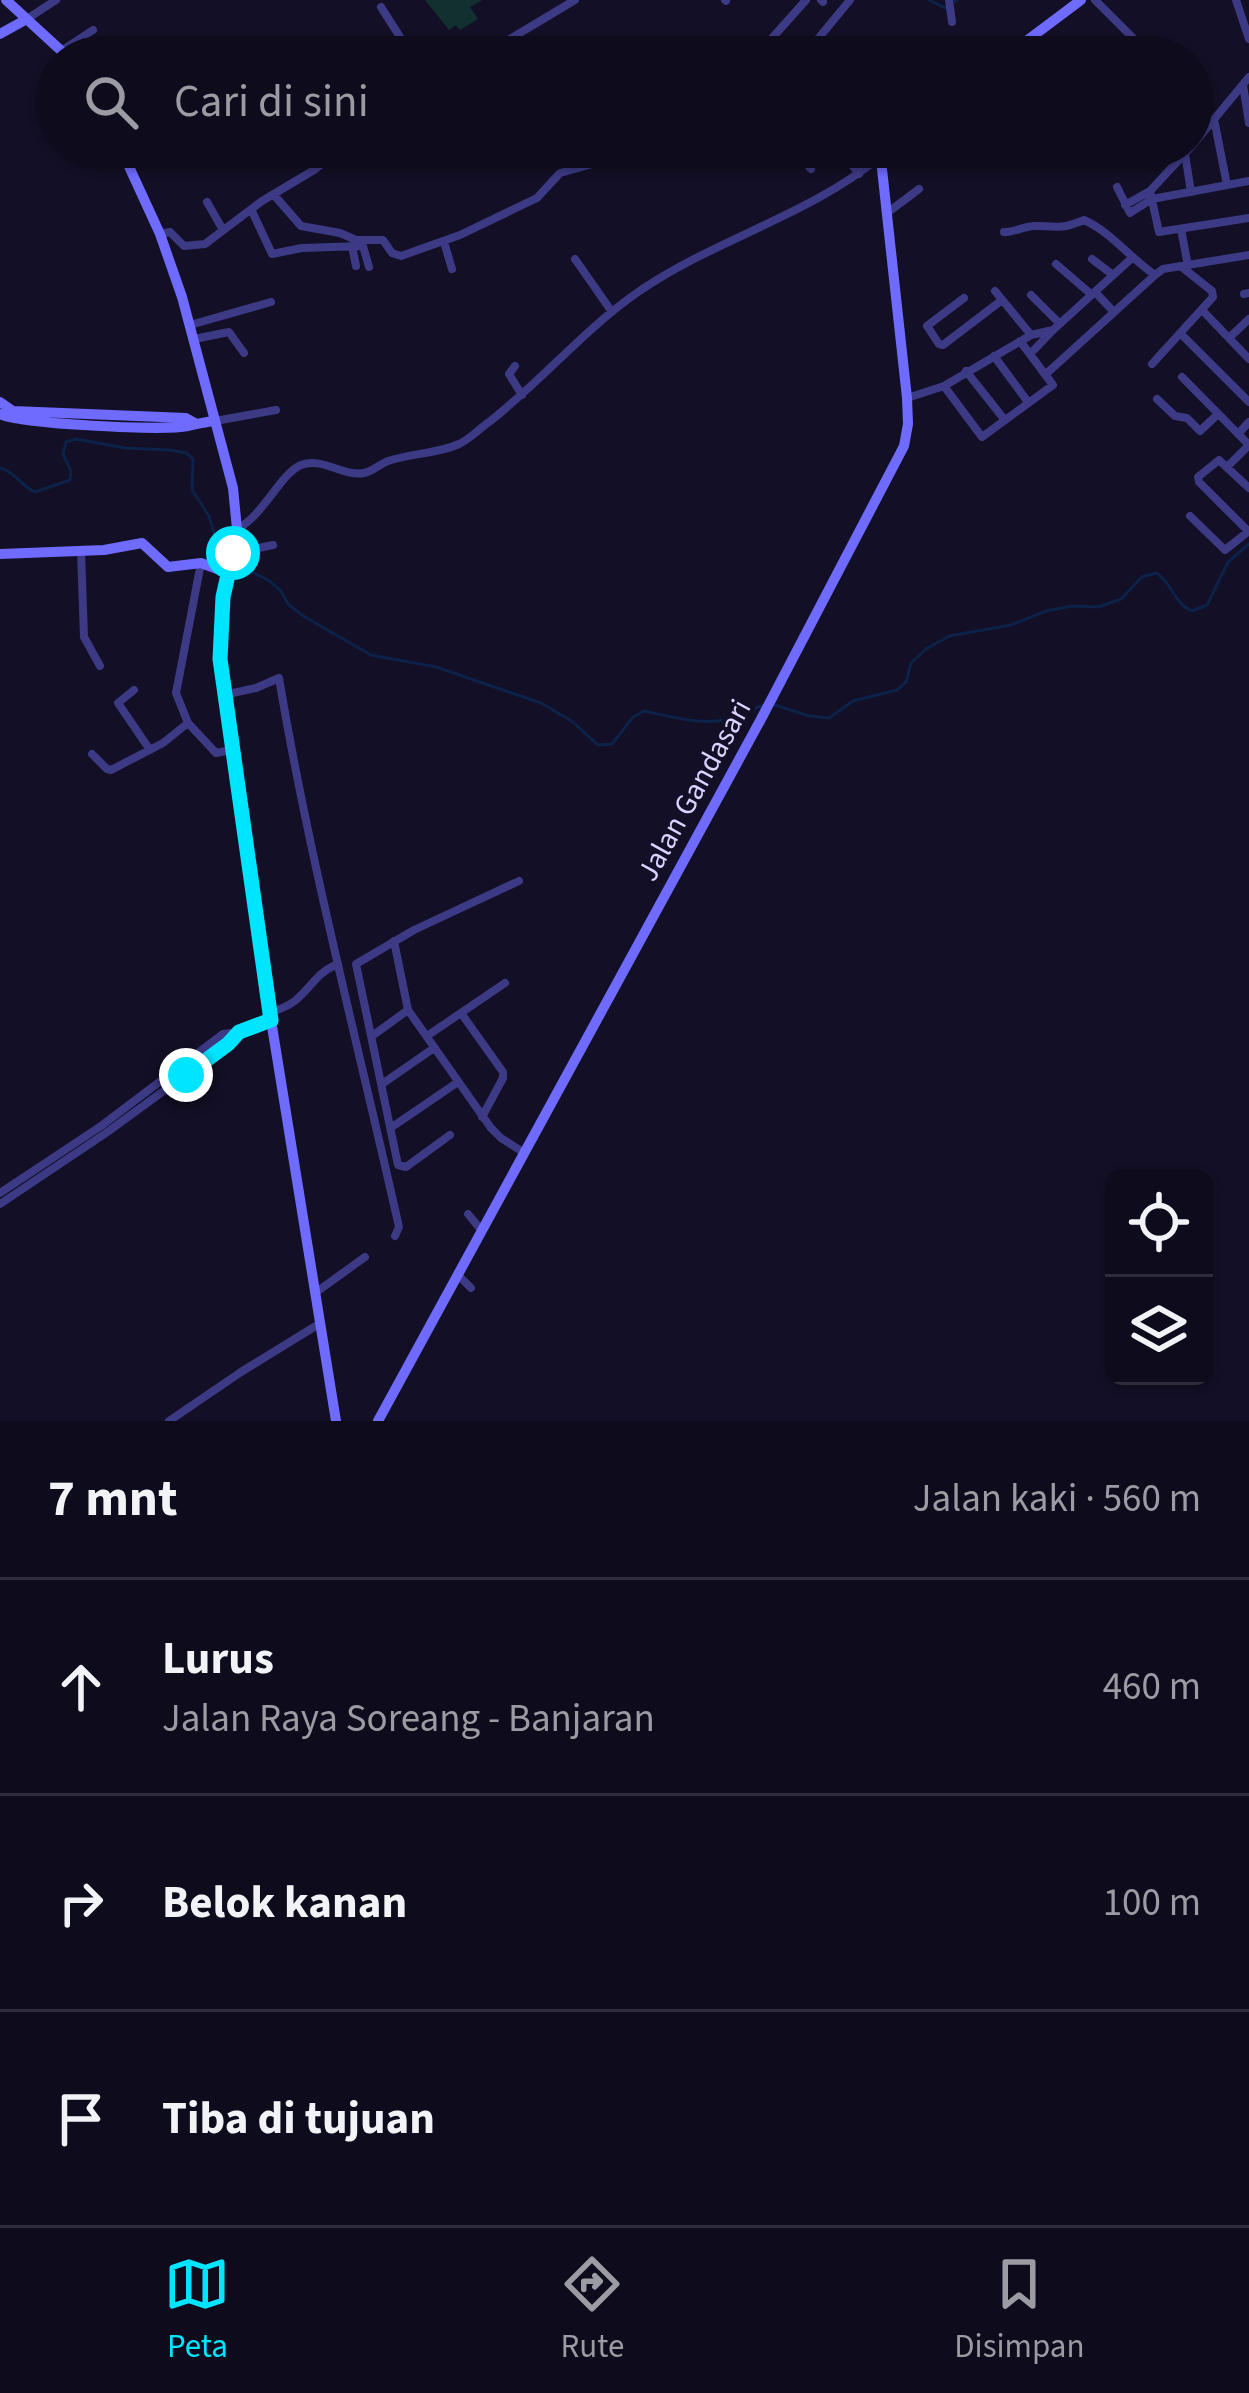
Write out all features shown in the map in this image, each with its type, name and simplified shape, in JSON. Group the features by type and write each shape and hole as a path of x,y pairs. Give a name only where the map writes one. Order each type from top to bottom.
{"street":[{"path":"6,0 45,36"},
{"path":"0,34 56,0"},
{"path":"515,36 575,0"},
{"path":"774,36 806,0"},
{"path":"820,36 850,0"},
{"path":"1033,36 1081,0"},
{"path":"1095,0 1131,36"},
{"path":"1236,0 1249,39"},
{"path":"949,4 952,22"},
{"path":"381,7 399,36"},
{"path":"87,36 93,31"},
{"path":"1227,185 1214,119 1246,81"},
{"path":"1246,81 1249,123"},
{"path":"130,168 160,233 190,325 233,488 237,529 220,631 224,695 270,1016 337,1419"},
{"path":"160,233 170,232 186,246 205,244 317,168"},
{"path":"274,195 301,226 356,240 383,239 394,256 401,256 444,242 537,198 560,173 578,168"},
{"path":"854,168 859,174"},
{"path":"237,529 249,523 302,465 363,474 394,458 436,452 464,441 647,286 837,188 866,168"},
{"name":"Jalan Gandasari","path":"379,1421 904,446 907,398 886,168"},
{"path":"1117,187 1129,213 1173,168"},
{"path":"1190,168 1191,192"},
{"path":"1125,205 1151,195 1249,181"},
{"path":"887,213 919,189"},
{"path":"1151,195 1160,233 1249,218"},
{"path":"207,202 223,230"},
{"path":"1138,207 1157,222"},
{"path":"251,209 275,255 295,248 364,247 369,267"},
{"path":"1004,232 1028,226 1062,228 1084,220 1155,274"},
{"path":"1151,364 1211,302 1213,294 1185,266 1181,229"},
{"path":"444,242 452,269"},
{"path":"352,246 356,266"},
{"path":"1046,374 1163,269 1249,255"},
{"path":"1030,354 1133,257"},
{"path":"575,259 612,312"},
{"path":"1092,259 1113,275"},
{"path":"1056,264 1114,311"},
{"path":"1031,295 1056,327"},
{"path":"964,298 927,326 939,344 999,296 1031,335"},
{"path":"190,325 271,302"},
{"path":"1203,311 1249,358"},
{"path":"1229,338 1249,319"},
{"path":"907,398 944,386 1031,335 1056,327"},
{"path":"194,339 232,333 244,353"},
{"path":"1180,333 1249,402"},
{"path":"944,386 981,437 1052,387 1020,341"},
{"path":"994,356 1028,402"},
{"path":"515,366 509,374 522,395"},
{"path":"966,371 1004,419"},
{"path":"1182,377 1249,445 1227,467"},
{"path":"1157,399 1200,431 1218,414"},
{"path":"0,402 8,410 41,418"},
{"path":"0,414 10,419 187,426 276,410"},
{"path":"1238,434 1249,422"},
{"path":"1190,516 1226,550 1249,531 1198,482 1198,476 1219,460 1249,488"},
{"path":"0,554 142,543 168,567 231,562 273,545"},
{"path":"81,551 84,638 100,666"},
{"path":"201,563 176,693 188,724 216,753 231,750"},
{"path":"224,695 279,678 295,773 399,1227 395,1236"},
{"path":"134,690 118,704 150,750"},
{"path":"92,754 109,770 188,724"},
{"path":"450,1136 402,1168 398,1165 356,964 519,881"},
{"path":"394,941 408,1010 482,1117 501,1138 524,1152"},
{"path":"0,1204 168,1082 223,1034 239,1032 288,1006 307,993 319,974 338,964"},
{"path":"427,1036 505,983"},
{"path":"372,1036 408,1010"},
{"path":"461,1013 503,1072 482,1117"},
{"path":"382,1084 434,1048"},
{"path":"392,1127 458,1082"},
{"path":"0,1193 24,1184"},
{"path":"468,1214 482,1231"},
{"path":"314,1294 365,1258"},
{"path":"458,1275 471,1288"},
{"path":"169,1421 319,1324"}],"green space":[{"path":"425,0 482,0 470,7 478,19 460,30 456,25 449,30"}],"waterway":[{"path":"929,0 945,8 957,0"},
{"path":"0,468 35,492 70,480 63,454 66,442 76,439 186,453 193,459 192,490 227,560"},
{"path":"775,705 829,718 853,701 897,690 906,682 911,663 949,636 1011,625 1046,611 1098,607 1121,599 1142,577 1156,573 1192,611 1207,605 1228,562 1249,544"},
{"path":"236,564 268,580 305,617 371,655 436,667 541,703 573,722 598,745 612,744 633,717 644,711 708,722 766,705"}],"route":[{"path":"186,1075 239,1032 271,1020 220,659 223,597 233,553"}]}
